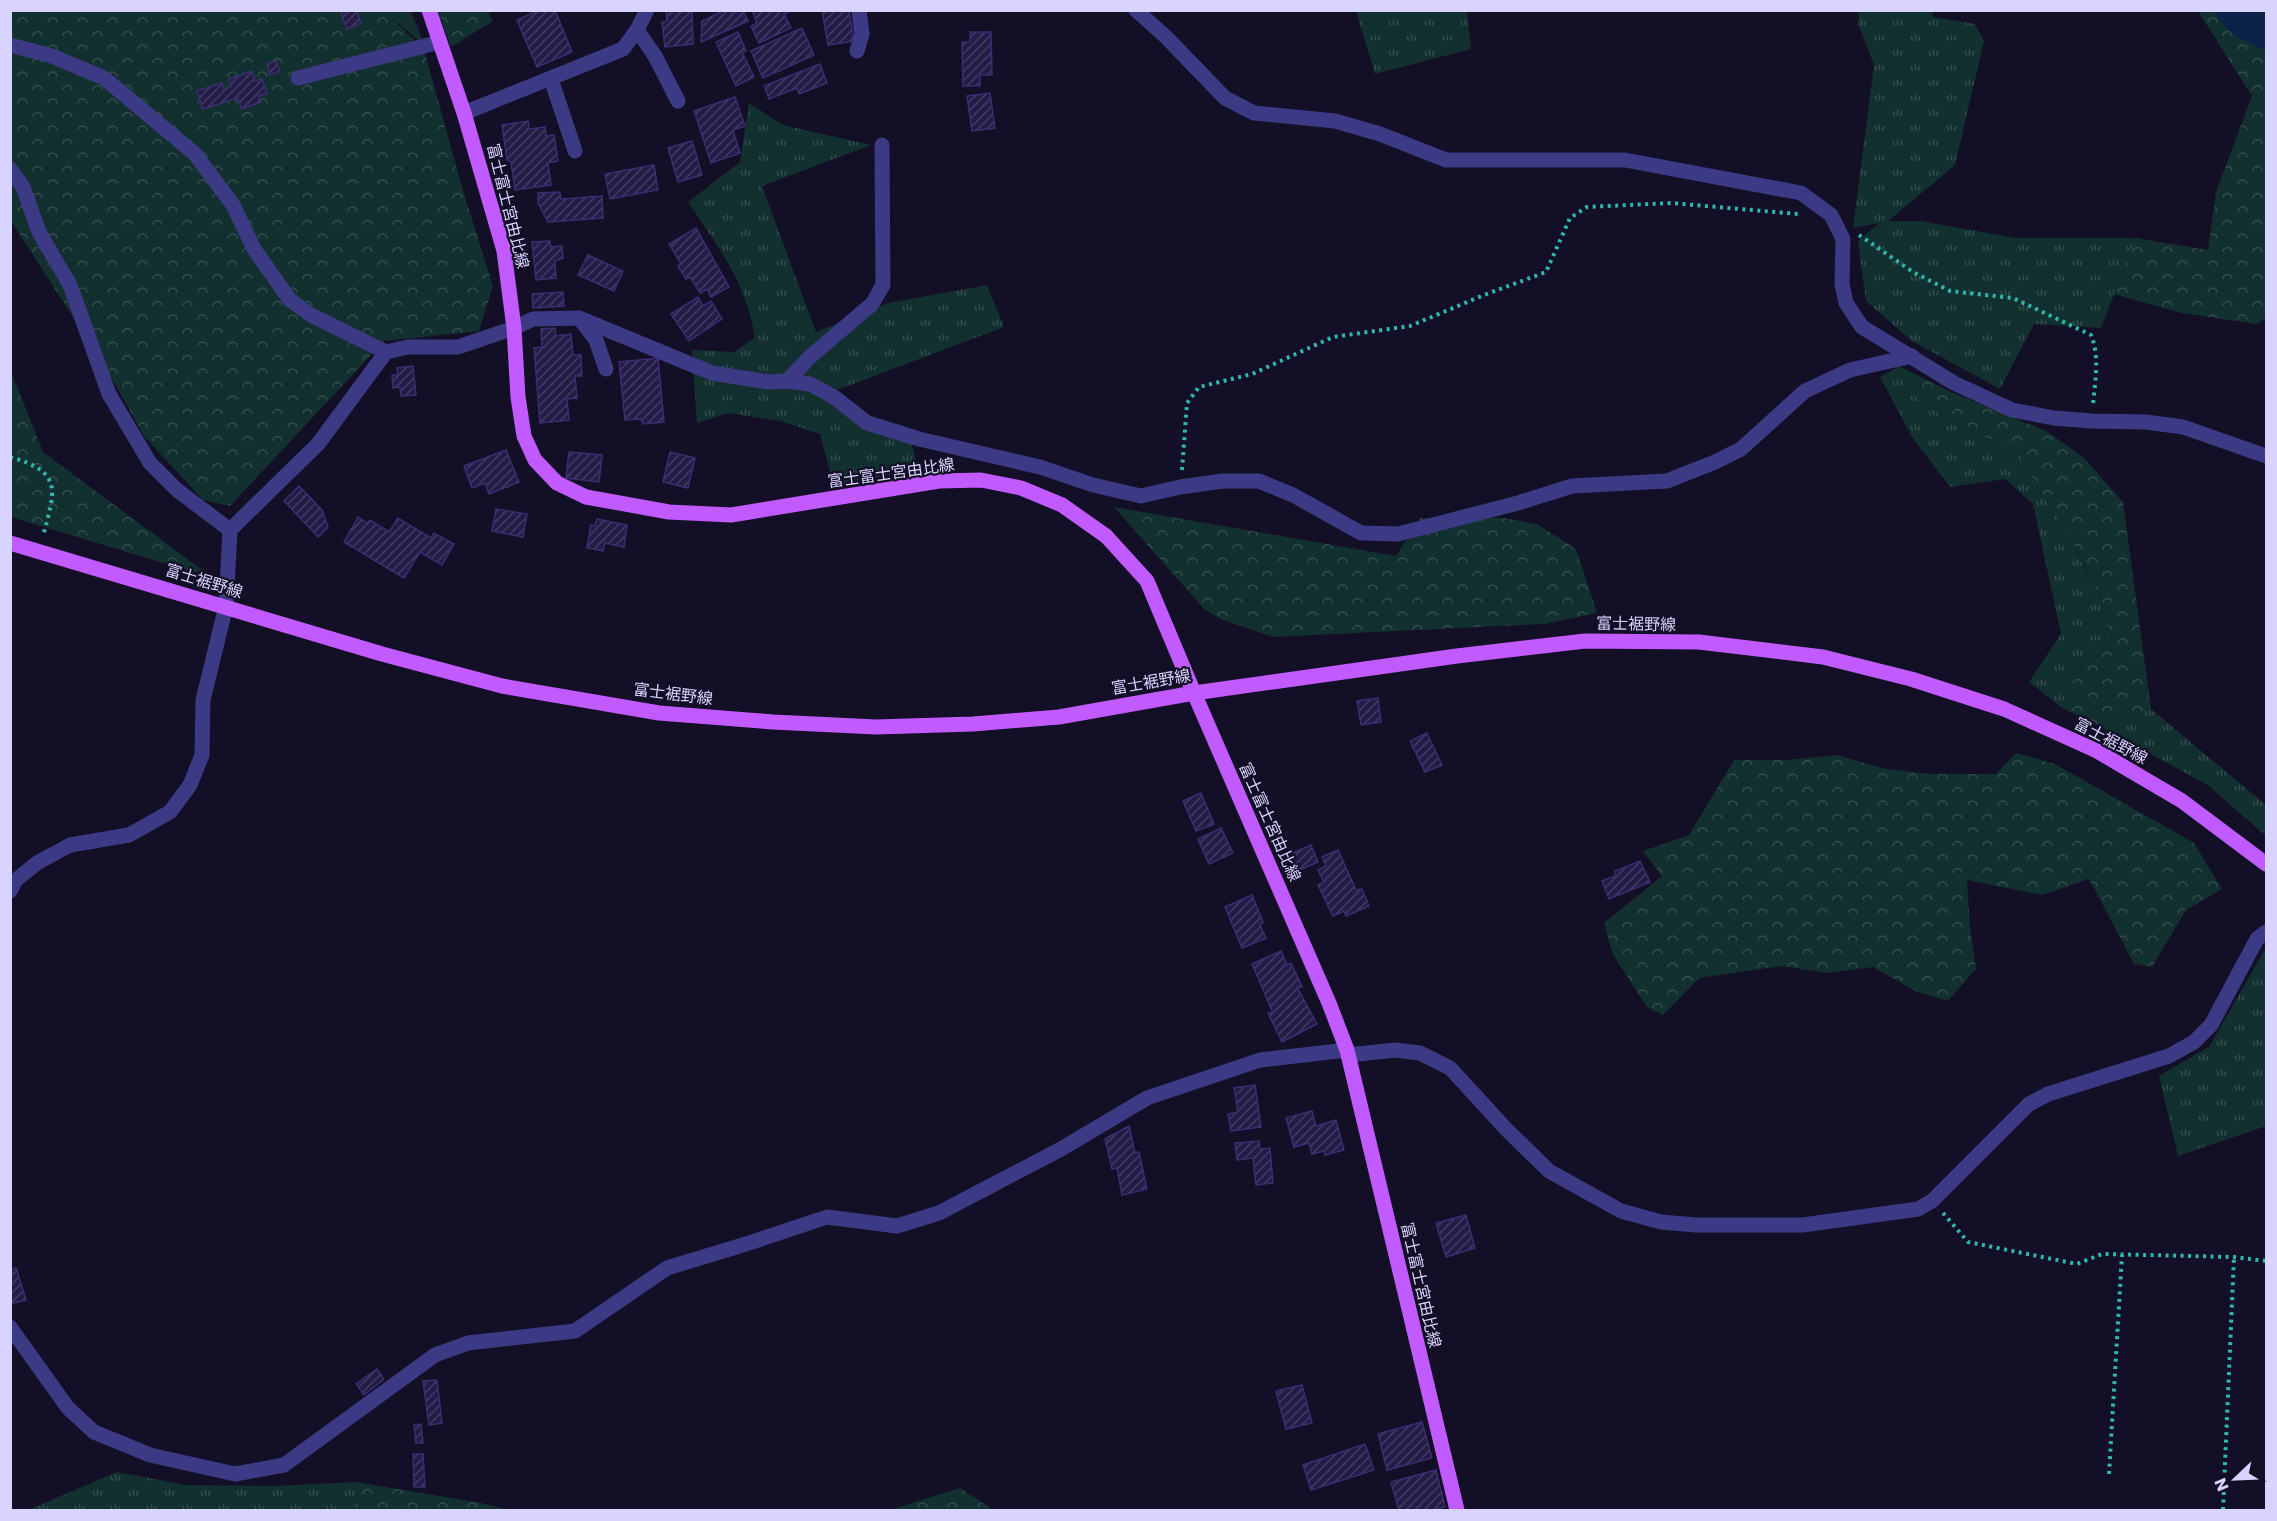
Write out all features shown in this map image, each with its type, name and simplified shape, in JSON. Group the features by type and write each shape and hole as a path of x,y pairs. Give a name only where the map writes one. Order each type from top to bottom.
{"main road":[{"name":"富士富士宮由比線","path":"429,10 464,113 504,251 514,328 518,398 524,436 535,460 557,483 586,497 669,512 731,515 939,481 981,480 1021,488 1062,505 1107,536 1147,581 1329,1003 1348,1053 1457,1510"},
{"name":"富士裾野線","path":"10,543 382,654 502,686 671,714 773,722 876,727 973,724 1059,717 1194,693 1457,656 1585,641 1699,642 1823,657 1911,679 2004,709 2097,751 2182,801 2266,864"}],"street":[{"path":"464,113 623,49 637,30 647,10"},
{"path":"856,51 862,34 859,10"},
{"path":"1136,10 1166,37 1225,98 1254,113 1335,122 1380,134 1446,160 1625,160 1801,193 1831,215 1843,239 1842,284 1846,303 1862,327 1954,383 2012,410 2054,418 2146,422 2183,427 2266,456"},
{"path":"637,30 655,56 678,101"},
{"path":"298,78 440,42"},
{"path":"10,45 52,56 104,78 195,154 233,205 254,249 290,300 311,315 386,352"},
{"path":"551,79 575,151"},
{"path":"787,381 811,356 872,304 883,285 882,145"},
{"path":"10,170 22,187 39,232 70,285 109,394 150,463 177,490 230,530"},
{"path":"10,891 16,880 37,863 70,844 129,835 170,812 190,785 202,755 203,700 226,606 230,530 318,444 386,352 408,346 458,347 514,328 533,318 579,318 712,373 768,382 787,381 810,384 834,397 867,423 919,439 1040,467 1093,485 1142,496 1180,487 1223,481 1259,480 1293,495 1361,532 1398,534 1507,506 1572,486 1667,481 1741,449 1805,391 1850,370 1912,356"},
{"path":"579,318 596,340 606,369"},
{"path":"10,1327 68,1408 94,1432 150,1455 235,1474 284,1465 435,1355 468,1343 575,1331 667,1268 827,1217 897,1226 939,1213 1061,1149 1147,1098 1260,1060 1395,1050 1420,1053 1450,1068 1507,1130 1549,1171 1621,1211 1661,1222 1696,1225 1803,1226 1918,1209 1932,1201 2029,1104 2048,1094 2163,1058 2194,1042 2211,1025 2257,939 2266,932"}],"path":[{"path":"1180,487 1188,403 1199,387 1252,374 1305,348 1333,338 1410,326 1546,272 1570,218 1587,207 1671,203 1802,214"},
{"path":"1836,225 1853,231 1913,272 1950,291 2013,298 2091,335 2096,347 2097,361 2091,421"},
{"path":"10,457 29,462 44,472 53,486 39,551"},
{"path":"1932,1201 1968,1242 2077,1264 2102,1254 2234,1257 2266,1261"},
{"path":"2109,1474 2121,1255"},
{"path":"2223,1510 2234,1257"}],"green space":[{"path":"1932,10 1933,17 1975,24 1984,41 1955,165 1888,221 1920,221 2016,238 2136,238 2101,328 2034,324 2000,389 1912,341 1866,301 1858,241 1879,223 1853,228 1874,65 1858,24 1859,11"},
{"path":"11,11 385,11 424,50 464,194 493,286 479,331 384,341 230,506 203,500 144,436 107,370 11,221"},
{"path":"384,11 411,11 425,46"},
{"path":"438,11 488,11 493,21 451,47"},
{"path":"1356,11 1467,11 1471,49 1375,74"},
{"path":"2198,11 2266,11 2266,318 2256,324 2182,313 2113,294 2136,238 2208,250 2216,192 2252,96"},
{"path":"749,103 783,125 871,145 762,186 816,332 889,303 987,285 1004,327 837,390 871,416 907,427 918,468 834,487 820,434 781,421 728,413 697,423 692,350 734,352 755,338 751,318 738,282 688,202 740,162"},
{"path":"1899,366 1917,375 1915,397 1955,424 2016,450 2071,541 2110,616 2102,650 2078,673 2062,708 2029,682 2061,634 2033,504 2005,479 1950,487 1912,437 1880,377"},
{"path":"10,369 43,452 213,578 11,517"},
{"path":"1917,375 1949,391 2048,432 2084,458 2123,502 2151,709 2098,725 2062,708 2078,673 2102,650 2110,616 2077,551 2016,450 1955,424 1915,397"},
{"path":"1114,507 1396,556 1420,518 1504,518 1537,524 1576,549 1597,613 1544,624 1273,637 1223,620 1204,609"},
{"path":"2151,709 2266,805 2266,836 2209,786 2098,725"},
{"path":"2016,753 2055,764 2194,843 2222,889 2186,910 2152,967 2134,964 2089,879 2042,895 1967,880 1976,969 1948,1001 1917,992 1873,967 1827,973 1782,966 1699,978 1663,1015 1647,1007 1613,955 1604,923 1662,876 1643,851 1689,835 1734,760 1786,760 1837,755 1881,768 1931,774 1996,774"},
{"path":"2266,947 2266,1126 2178,1156 2159,1076 2209,1047"},
{"path":"117,1472 186,1485 272,1486 356,1482 358,1510 28,1510"},
{"path":"356,1482 481,1503 509,1510 355,1510"},
{"path":"960,1488 993,1510 890,1510"}],"building":[{"path":"356,10 361,23 347,29 341,13"},
{"path":"538,10 555,10 572,52 537,67 517,20"},
{"path":"666,10 692,10 693,44 665,47 662,22 667,21"},
{"path":"725,10 743,10 748,21 701,42 702,21"},
{"path":"752,10 792,10 784,14 791,28 759,43 751,26 757,23"},
{"path":"822,10 849,10 854,41 828,45"},
{"path":"802,28 814,55 763,78 751,51"},
{"path":"738,32 746,51 742,52 754,77 736,86 716,42"},
{"path":"970,32 991,32 992,75 980,75 980,86 963,86 962,42 970,42"},
{"path":"276,61 280,71 270,75 267,64"},
{"path":"820,64 827,83 799,94 797,88 769,99 764,86"},
{"path":"252,71 255,81 262,79 267,93 258,96 261,102 241,109 238,98 203,109 197,91 222,83 224,89 232,86 229,79"},
{"path":"990,93 995,128 972,131 967,96"},
{"path":"735,97 745,126 733,130 740,153 711,163 694,111"},
{"path":"528,121 529,129 545,127 546,136 554,135 558,161 548,163 551,185 515,190 511,162 507,160 502,125"},
{"path":"692,141 702,175 678,182 668,148"},
{"path":"654,165 658,190 610,199 605,174"},
{"path":"560,192 561,199 602,196 603,218 548,222 538,203 538,193"},
{"path":"696,228 729,287 711,297 707,289 700,293 690,277 686,279 678,266 681,264 669,244"},
{"path":"550,241 551,247 562,246 563,258 555,261 556,278 536,280 532,242"},
{"path":"588,255 623,271 614,291 578,275"},
{"path":"563,292 564,306 533,308 532,294"},
{"path":"698,297 703,306 711,301 722,319 689,341 671,314"},
{"path":"555,328 556,336 571,334 573,355 581,355 582,376 575,376 577,398 567,399 569,420 540,423 534,348 542,347 541,329"},
{"path":"658,358 664,422 643,424 641,419 625,420 619,362"},
{"path":"413,366 416,395 401,396 400,387 393,388 392,375 398,375 397,368"},
{"path":"506,450 519,482 489,494 485,483 472,488 464,466"},
{"path":"569,452 602,455 599,482 566,478"},
{"path":"670,452 695,458 688,488 663,482"},
{"path":"299,486 322,510 328,527 318,537 284,501"},
{"path":"496,509 527,514 523,537 492,531"},
{"path":"358,517 367,523 370,520 389,532 398,518 431,538 434,533 454,544 442,565 420,552 404,578 344,542"},
{"path":"597,519 627,525 624,547 605,543 603,551 587,548 591,525 595,526"},
{"path":"1378,698 1381,722 1361,725 1357,701"},
{"path":"1427,733 1442,765 1425,772 1410,741"},
{"path":"1201,793 1214,824 1196,831 1183,801"},
{"path":"1221,828 1233,853 1209,864 1198,839"},
{"path":"1311,845 1318,862 1295,872 1288,855"},
{"path":"1338,850 1356,890 1362,889 1369,906 1346,916 1344,911 1333,916 1318,885 1324,882 1318,870 1326,866 1322,857"},
{"path":"1640,861 1650,882 1609,899 1602,881 1615,876 1615,871"},
{"path":"1252,895 1263,922 1260,925 1266,938 1242,948 1225,907"},
{"path":"1281,951 1287,965 1291,963 1302,987 1297,987 1317,1024 1282,1042 1268,1013 1273,1013 1252,964"},
{"path":"1255,1085 1261,1127 1231,1131 1228,1114 1238,1112 1234,1088"},
{"path":"1312,1111 1316,1126 1336,1120 1344,1150 1325,1155 1324,1151 1312,1154 1309,1143 1294,1147 1286,1118"},
{"path":"1129,1126 1135,1153 1139,1152 1147,1189 1122,1195 1117,1168 1112,1169 1105,1139"},
{"path":"1259,1141 1260,1149 1270,1148 1273,1183 1256,1185 1253,1158 1237,1160 1235,1143"},
{"path":"1466,1215 1475,1248 1446,1257 1436,1223"},
{"path":"16,1268 26,1300 10,1304 10,1270"},
{"path":"377,1369 384,1379 364,1395 356,1384"},
{"path":"437,1380 442,1423 429,1425 423,1381"},
{"path":"1302,1385 1312,1423 1286,1429 1276,1391"},
{"path":"1422,1422 1432,1458 1387,1470 1378,1434"},
{"path":"421,1424 423,1443 416,1443 414,1425"},
{"path":"1365,1444 1374,1470 1311,1490 1303,1465"},
{"path":"413,1454 423,1454 425,1487 414,1487"},
{"path":"1436,1470 1445,1507 1431,1510 1399,1510 1391,1482"}],"waterway":[{"path":"2236,10 2244,18 2266,30"}]}
